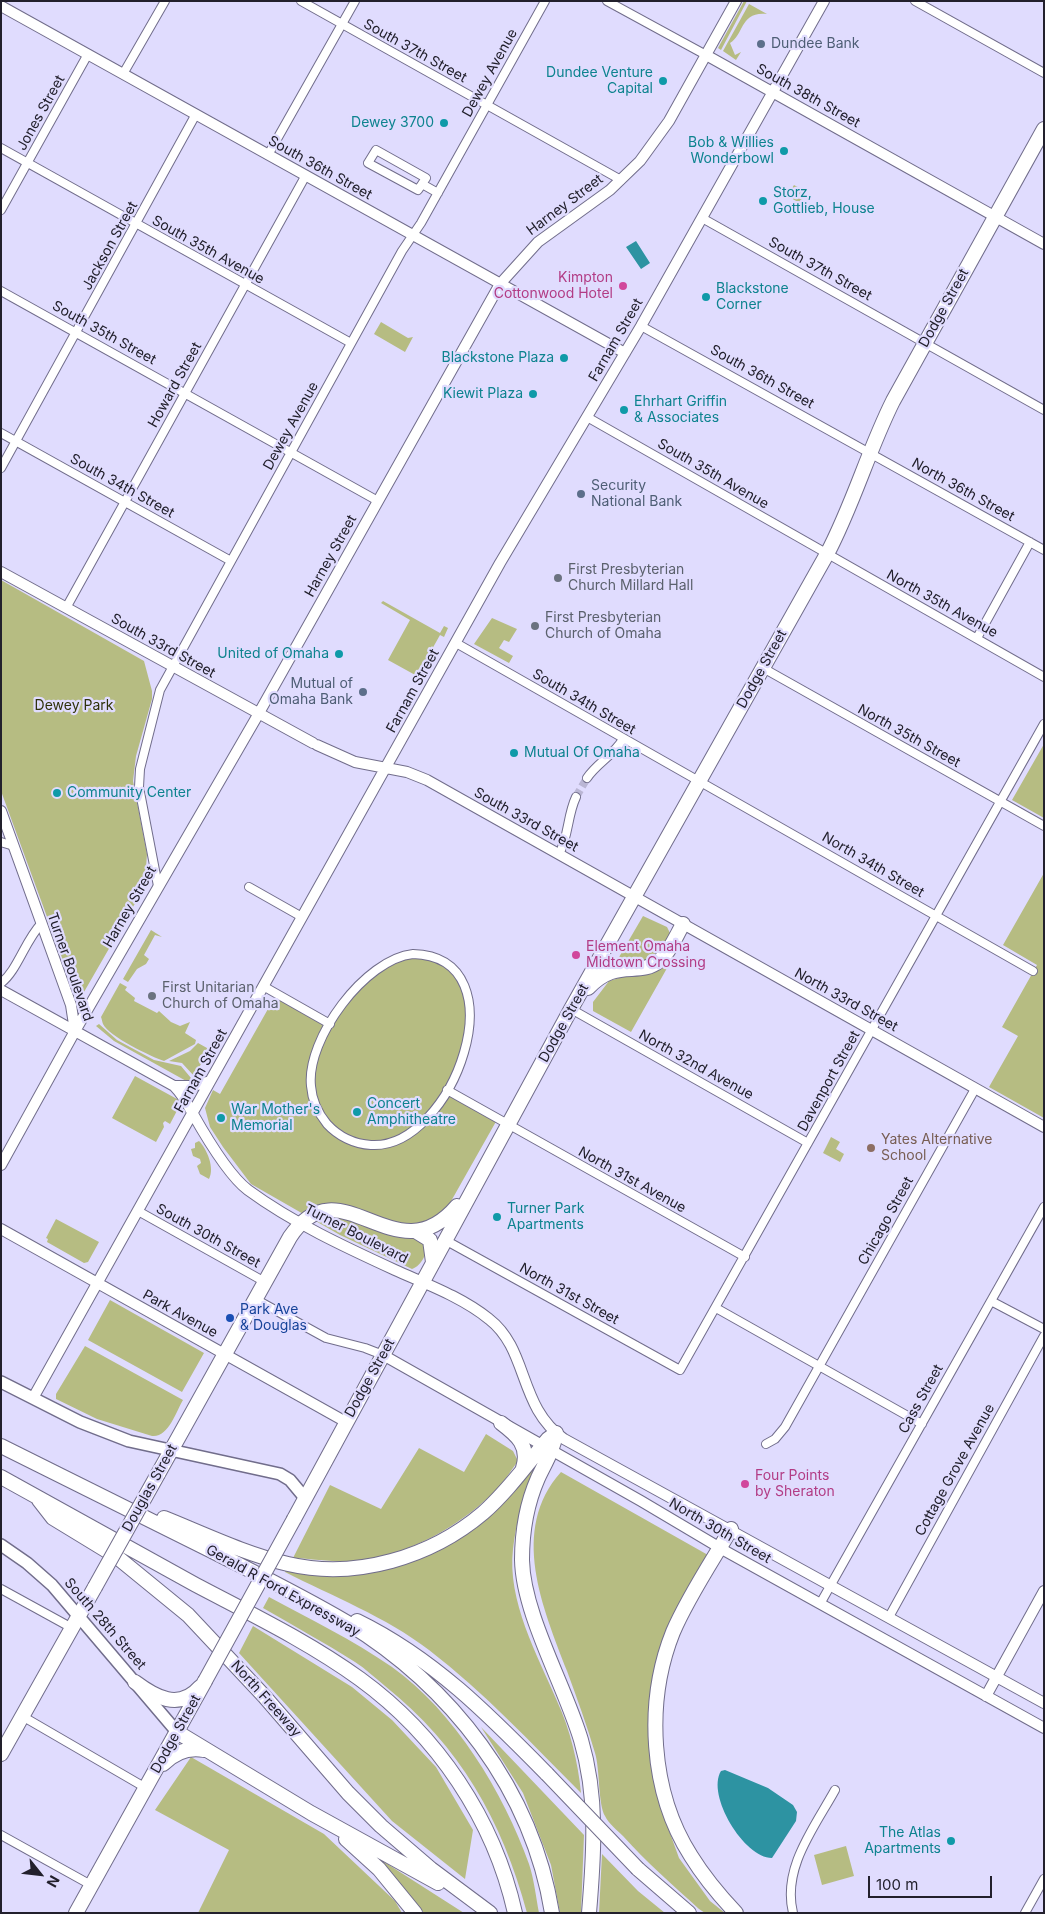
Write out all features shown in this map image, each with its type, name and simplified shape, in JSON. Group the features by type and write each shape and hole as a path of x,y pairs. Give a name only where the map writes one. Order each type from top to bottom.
{"highway":[{"name":"Dodge Street","path":"76,1913 294,1519 574,1004 827,554 850,506 869,453 892,400 1044,130"},
{"path":"574,1004 604,974 619,968 644,967 657,963 666,953 683,924"},
{"path":"301,1223 319,1212 338,1209 351,1212 392,1230 417,1232 429,1229 443,1221 478,1179"},
{"name":"Douglas Street","path":"1,1754 265,1282 290,1238 301,1223"},
{"path":"417,1232 430,1240 433,1263"},
{"path":"501,1423 522,1441 526,1455 522,1471"},
{"path":"556,1433 548,1448 531,1496 523,1540 522,1561 528,1597 574,1719 589,1774 594,1832 589,1913"},
{"name":"Gerald R Ford Expressway","path":"1,1446 284,1588 345,1622 394,1656 432,1688 462,1720 490,1757 520,1810 540,1863 552,1913"},
{"path":"57,1473 266,1558 311,1568 347,1568 385,1563 436,1544 483,1512 522,1471 548,1448"},
{"path":"1,1477 337,1664 394,1707 443,1760 473,1805 496,1852 515,1913"},
{"name":"North Freeway","path":"36,1496 53,1518 117,1557 188,1615 368,1812 425,1864 486,1910"},
{"path":"730,1529 673,1632 659,1681 655,1725 657,1766 680,1836 690,1855 712,1886 736,1913"},
{"path":"284,1588 376,1631 426,1661 474,1701 638,1869 686,1911"},
{"path":"135,1682 155,1696 173,1700 190,1695 205,1681"},
{"path":"177,1732 311,1813 486,1910"},
{"path":"148,1783 166,1761 178,1753 189,1749 205,1750"},
{"path":"311,1813 363,1853 391,1882 415,1913"}],"main road":[{"name":"Harney Street","path":"1,1165 75,1030 259,713 500,284 522,258 547,234 622,180 656,142 736,1"},
{"name":"Farnam Street","path":"33,1398 456,644 641,326 824,1"},
{"name":"South 36th Street","path":"1,6 625,353"},
{"name":"South 38th Street","path":"706,55 1044,244"},
{"name":"South 33rd Street","path":"1,572 315,744 355,762 423,778 634,897"},
{"name":"Turner Boulevard","path":"1,811 71,1005 75,1030 174,1086 182,1094 193,1114 239,1183 301,1223 358,1253 423,1282 472,1307 499,1328 508,1341 537,1410 546,1424 556,1433"},
{"name":"North 33rd Street","path":"634,897 1044,1127"},
{"path":"1,990 75,1030"},
{"path":"174,1086 194,1086 210,1081"},
{"name":"Park Avenue","path":"1,1229 346,1422"},
{"name":"North 30th Street","path":"383,1355 720,1548 1044,1728"},
{"path":"1,1382 105,1433 280,1474 290,1480 305,1498"},
{"name":"North 30th Street","path":"556,1433 613,1467 730,1529 1044,1703"},
{"name":"South 28th Street","path":"1,1545 46,1579 79,1615 177,1732"},
{"path":"986,1696 1044,1591"}],"street":[{"path":"123,74 165,1"},
{"name":"South 37th Street","path":"301,1 622,180"},
{"path":"268,155 355,1"},
{"name":"Dewey Avenue","path":"158,886 140,793 139,778 157,698 172,667 351,343 438,193 545,1"},
{"name":"South 38th Street","path":"607,1 706,55"},
{"path":"915,1 1044,73"},
{"name":"Jones Street","path":"1,210 88,54"},
{"name":"Jackson Street","path":"1,468 196,114"},
{"name":"South 35th Avenue","path":"1,148 351,343"},
{"path":"376,150 426,178 422,184 418,190 368,163 376,150"},
{"name":"Howard Street","path":"66,608 306,175"},
{"path":"422,184 438,193"},
{"name":"South 37th Street","path":"702,218 1044,410"},
{"name":"South 35th Street","path":"1,291 186,392 378,501"},
{"name":"South 36th Street","path":"641,326 869,453"},
{"name":"South 35th Avenue","path":"587,417 827,554"},
{"name":"South 34th Street","path":"1,433 231,561"},
{"name":"North 36th Street","path":"869,453 1044,550"},
{"path":"976,638 1030,542"},
{"name":"North 35th Avenue","path":"827,554 1044,677"},
{"name":"South 34th Street","path":"456,644 699,782"},
{"name":"North 35th Street","path":"763,668 1044,826"},
{"name":"Davenport Street","path":"680,1370 1044,724"},
{"path":"587,778 598,764 616,751 623,739"},
{"name":"North 34th Street","path":"699,782 1033,971"},
{"path":"559,854 567,838 570,811 576,798"},
{"path":"1,842 14,846"},
{"path":"252,888 302,916"},
{"path":"1,983 7,978 30,936 41,924"},
{"path":"413,954 427,955 442,961 455,970 463,980 468,991 470,1010 464,1049 447,1090 426,1120 403,1139 386,1144 372,1145 346,1138 333,1130 316,1106 311,1087 315,1058 330,1024 352,992 386,962 413,954"},
{"path":"263,986 330,1024"},
{"name":"North 32nd Avenue","path":"574,1004 808,1143"},
{"name":"Chicago Street","path":"766,1444 780,1435 785,1427 976,1089"},
{"name":"North 31st Avenue","path":"447,1090 745,1257"},
{"name":"Cass Street","path":"820,1604 1044,1207"},
{"name":"South 30th Street","path":"138,1211 265,1282"},
{"name":"North 31st Street","path":"445,1240 680,1370"},
{"path":"255,1300 326,1338 383,1355"},
{"path":"992,1301 1044,1329"},
{"path":"716,1308 922,1424"},
{"name":"Cottage Grove Avenue","path":"889,1617 1044,1336"},
{"path":"1,1589 72,1628"},
{"path":"22,1716 148,1783"},
{"path":"793,1913 790,1899 791,1879 796,1860 834,1790"},
{"path":"1,1835 91,1885"},
{"path":"1025,1913 1044,1879"}],"green space":[{"path":"744,1 747,1 721,50 718,48"},
{"path":"749,4 767,14 752,16 730,43 735,55 741,52 736,60 723,51"},
{"path":"794,185 805,191 800,203 787,196"},
{"path":"381,322 408,338 413,337 405,352 374,334"},
{"name":"Dewey Park","path":"1,580 144,661 152,691 152,699 136,756 133,781 147,854 145,881 141,893 84,992 73,988 1,791"},
{"path":"383,601 440,633 444,626 448,628 444,637 440,635 417,676 388,660 410,620 381,603"},
{"path":"492,618 517,629 509,642 504,640 499,648 513,656 509,663 474,644"},
{"path":"1044,744 1044,818 1012,800"},
{"path":"1044,873 1044,1118 989,1087 1018,1036 1002,1027 1037,965 1003,945"},
{"path":"643,916 667,927 670,933 674,933 657,960 615,964"},
{"path":"151,930 162,937 155,935 144,955 149,959 146,964 137,969 128,982 123,979"},
{"path":"681,936 684,938 631,1032 593,1011 593,1002 609,981 643,971"},
{"path":"398,957 436,958 463,981 468,1033 447,1090 498,1118 428,1242 424,1258 419,1265 412,1269 340,1235 251,1184 210,1127 205,1108 213,1090 220,1094 277,993 330,1024 352,992"},
{"path":"120,983 127,987 125,990 135,998 134,1001 157,1013 159,1011 171,1022 180,1026 190,1022 185,1033 196,1040 195,1044 164,1061 141,1051 113,1034 103,1024 101,1017"},
{"path":"99,1024 117,1040 154,1060 181,1066 191,1078 188,1082 114,1041 96,1026"},
{"path":"198,1043 207,1048 208,1052 194,1076 182,1063 169,1061 190,1051"},
{"path":"135,1076 177,1099 180,1105 170,1124 165,1121 163,1123 164,1127 156,1142 112,1118"},
{"path":"831,1137 840,1142 836,1149 844,1154 840,1162 823,1153"},
{"path":"199,1141 205,1149 211,1164 209,1179 200,1174 197,1166 201,1163 200,1159 193,1156 191,1149 195,1148 195,1143"},
{"path":"56,1219 99,1242 88,1262 84,1263 47,1242 48,1239 46,1238"},
{"path":"110,1300 204,1353 182,1392 88,1340"},
{"path":"85,1346 183,1400 171,1423 163,1433 158,1436 152,1436 97,1419 56,1399 56,1394"},
{"path":"486,1434 513,1451 518,1461 503,1483 492,1494 479,1506 449,1527 400,1551 365,1560 339,1561 293,1558 330,1485 381,1509 419,1448 464,1472"},
{"path":"530,1469 533,1471 516,1529 512,1569 519,1608 525,1627 570,1734 581,1793 469,1683 429,1650 377,1617 285,1572 286,1568 343,1575 372,1573 410,1561"},
{"path":"561,1472 708,1555 664,1641 649,1709 652,1767 662,1811 679,1858 710,1901 725,1913 705,1913 699,1909 641,1855 611,1824 603,1811 595,1753 549,1621 541,1596 536,1570 534,1544 537,1519 545,1495"},
{"path":"269,1597 377,1657 415,1685 436,1706 474,1755 506,1809 529,1864 539,1913 527,1913 517,1879 491,1816 475,1787 435,1734 412,1709 359,1665 263,1608"},
{"path":"253,1626 352,1687 392,1720 436,1767 473,1830 465,1879 392,1821 239,1653"},
{"path":"481,1727 584,1835 581,1913 560,1913 551,1865 523,1793"},
{"path":"191,1757 324,1834 395,1901 402,1913 198,1913 229,1850 155,1810"},
{"path":"846,1846 854,1876 822,1885 814,1855"},
{"path":"602,1854 638,1891 665,1913 599,1913"},
{"path":"378,1858 464,1913 424,1913"}],"shaded area":[{"path":"636,241 650,263 641,269 626,247"},
{"path":"725,1770 768,1788 793,1805 797,1812 796,1821 772,1858 761,1855 750,1848 730,1824 719,1795 718,1782 721,1771"}],"tunnel":[{"path":"576,797 587,778"}],"place":[{"name":"Dundee Bank","path":"761,44"},
{"name":"Dundee Venture Capital","path":"663,81"},
{"name":"Dewey 3700","path":"444,123"},
{"name":"Bob & Willies Wonderbowl","path":"784,151"},
{"name":"Storz, Gottlieb, House","path":"763,201"},
{"name":"Kimpton Cottonwood Hotel","path":"623,286"},
{"name":"Blackstone Corner","path":"706,297"},
{"name":"Blackstone Plaza","path":"564,358"},
{"name":"Kiewit Plaza","path":"533,394"},
{"name":"Ehrhart Griffin & Associates","path":"624,410"},
{"name":"Security National Bank","path":"581,494"},
{"name":"First Presbyterian Church Millard Hall","path":"558,578"},
{"name":"First Presbyterian Church of Omaha","path":"535,626"},
{"name":"United of Omaha","path":"339,654"},
{"name":"Mutual of Omaha Bank","path":"363,692"},
{"name":"Mutual Of Omaha","path":"514,753"},
{"name":"Community Center","path":"57,793"},
{"name":"Element Omaha Midtown Crossing","path":"576,955"},
{"name":"First Unitarian Church of Omaha","path":"152,996"},
{"name":"Concert Amphitheatre","path":"357,1112"},
{"name":"War Mother's Memorial","path":"221,1118"},
{"name":"Yates Alternative School","path":"871,1148"},
{"name":"Turner Park Apartments","path":"497,1217"},
{"name":"Park Ave & Douglas","path":"230,1318"},
{"name":"Four Points by Sheraton","path":"745,1484"},
{"name":"The Atlas Apartments","path":"951,1841"}]}
